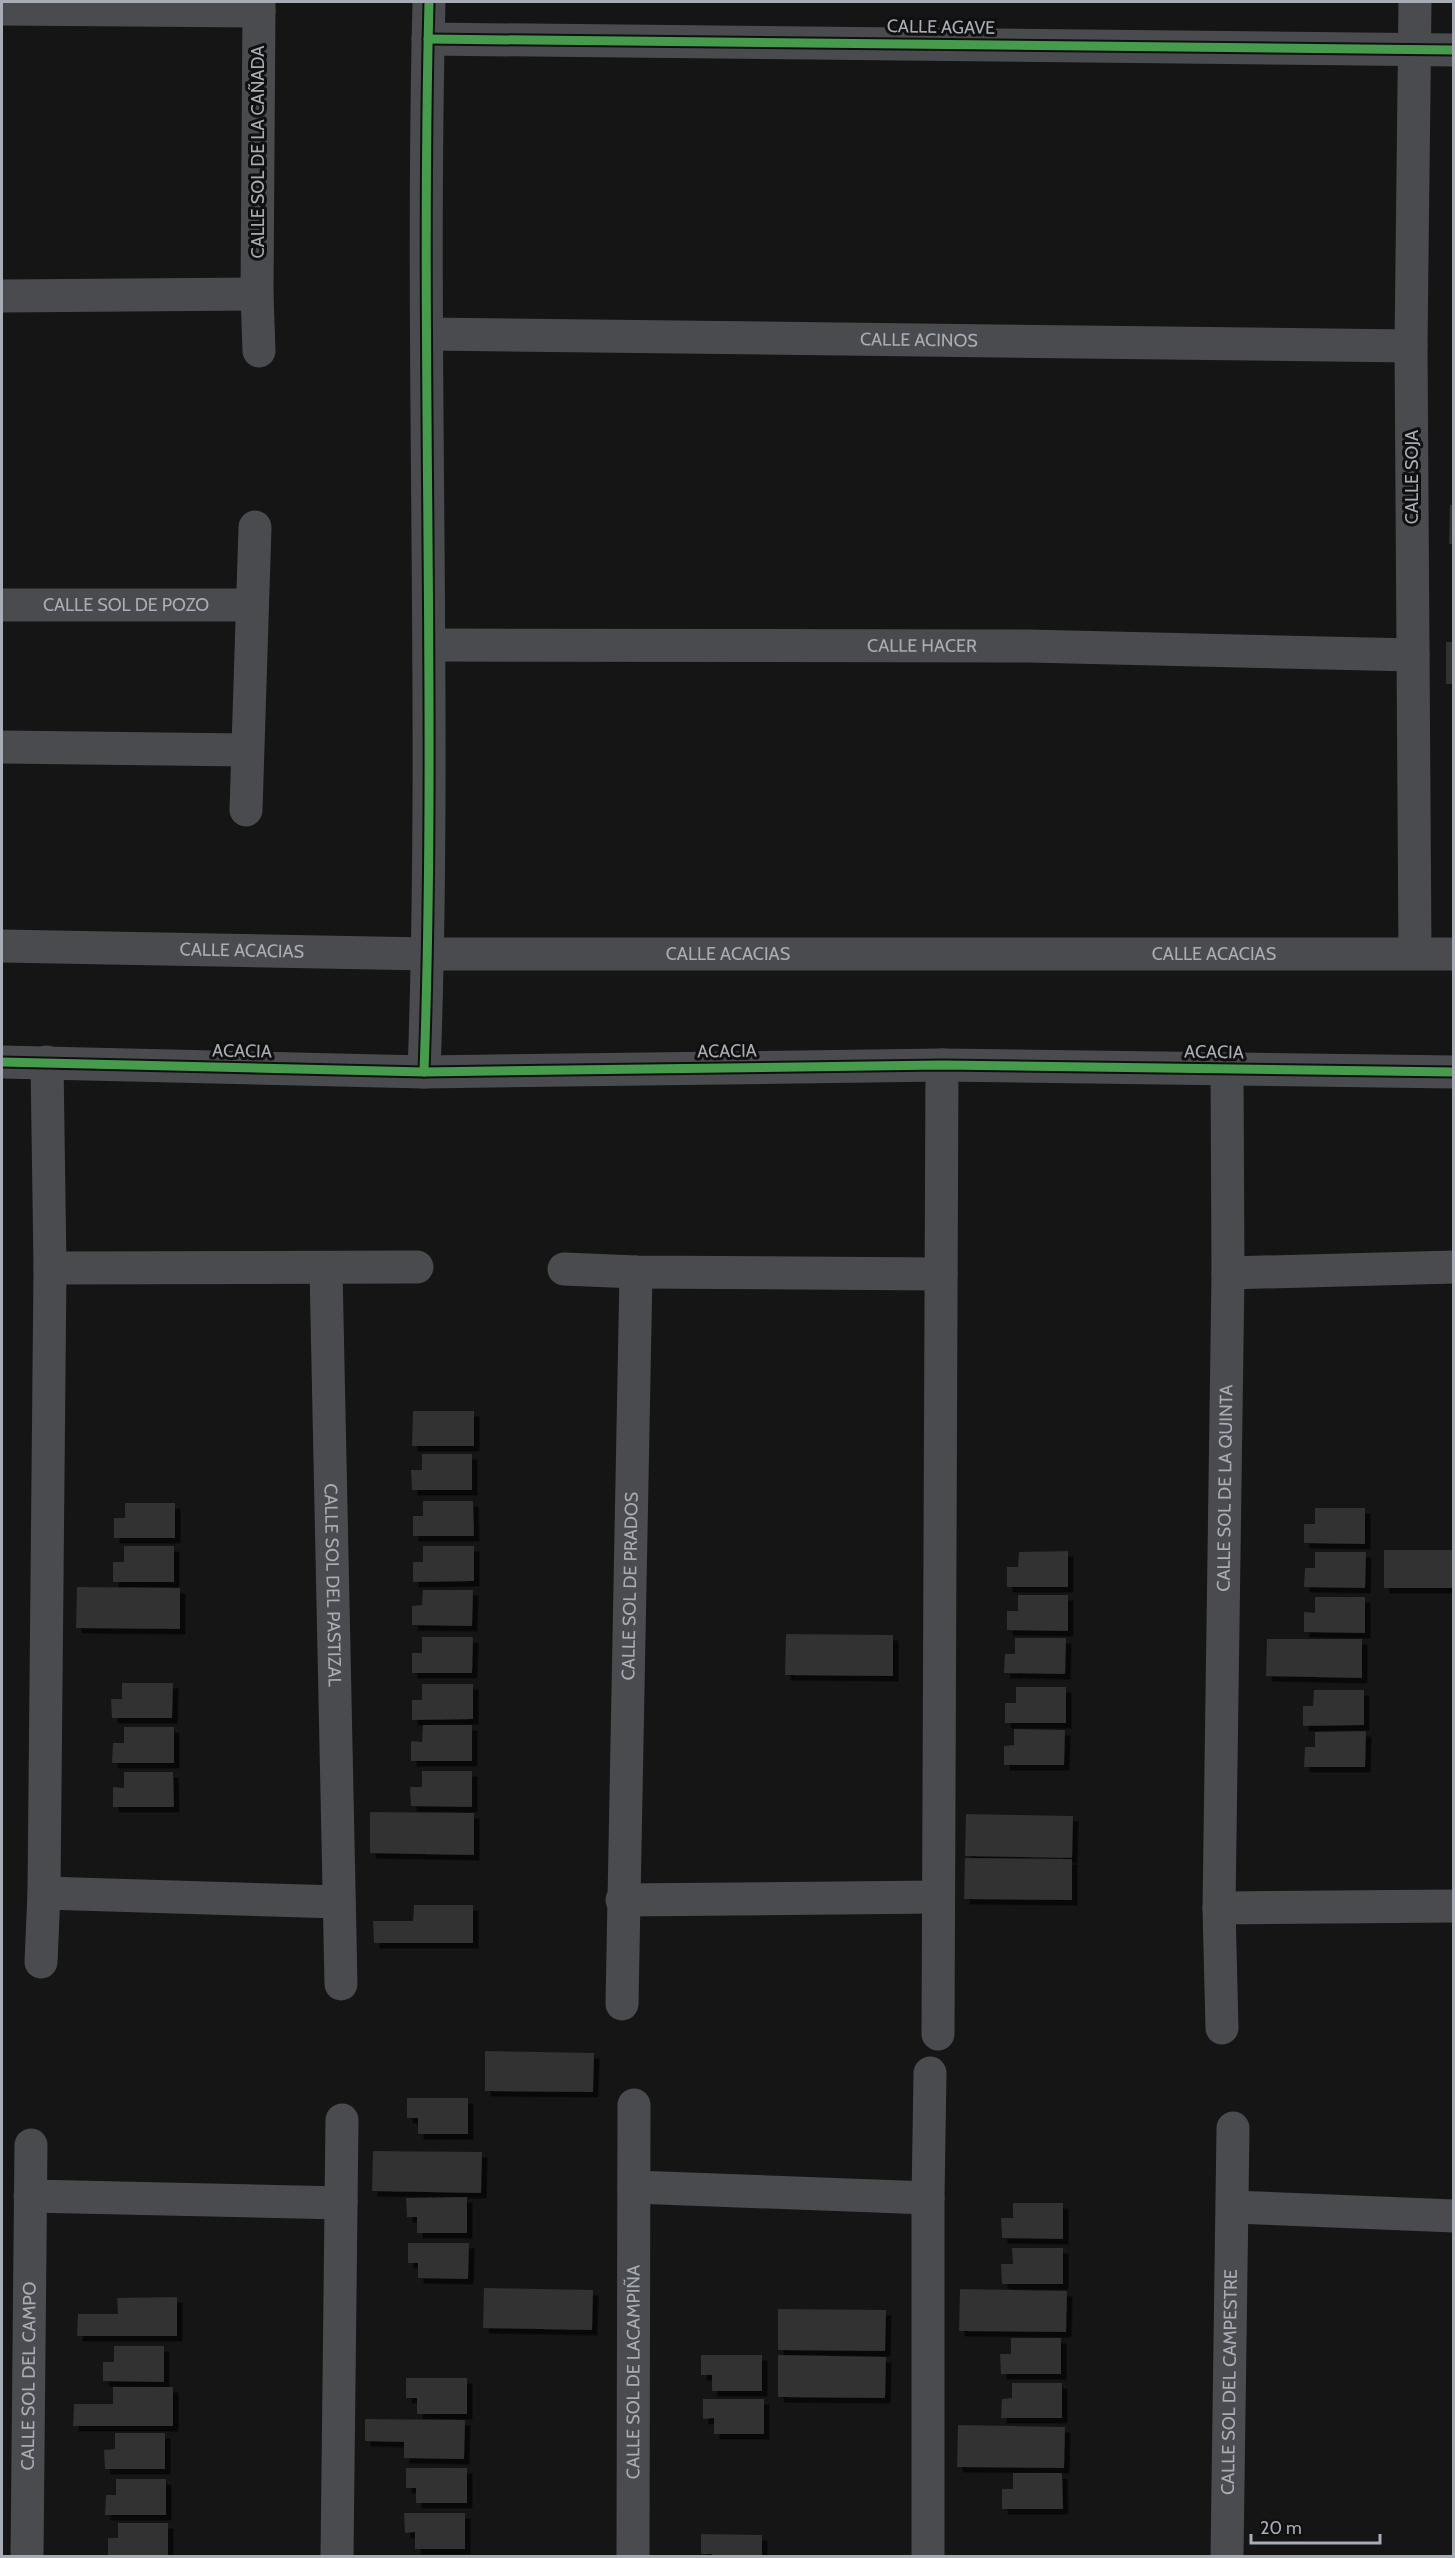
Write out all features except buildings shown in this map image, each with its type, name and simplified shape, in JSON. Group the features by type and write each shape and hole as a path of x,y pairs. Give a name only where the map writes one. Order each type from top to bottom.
{"street":[{"path":"424,1072 428,954 430,645 429,2"},
{"name":"CALLE SOJA","path":"1415,953 1411,346 1416,2"},
{"name":"CALLE SOL DE LA CAÑADA","path":"2,9 259,6 257,294 259,351"},
{"name":"CALLE AGAVE","path":"428,39 1454,50"},
{"path":"2,296 257,294"},
{"name":"CALLE ACINOS","path":"428,334 1411,346"},
{"path":"246,810 255,527"},
{"name":"CALLE SOL DE POZO","path":"2,605 252,605"},
{"name":"CALLE HACER","path":"430,645 1028,646 1413,655"},
{"path":"2,747 247,750"},
{"name":"CALLE ACACIAS","path":"2,946 428,954 1454,954"},
{"name":"ACACIA","path":"2,1062 424,1072 942,1065 1454,1072"},
{"path":"41,1962 44,1893 50,1268 47,1062"},
{"path":"938,2034 942,1065"},
{"name":"CALLE SOL DE LA QUINTA","path":"1222,2028 1220,1908 1228,1273 1227,1069"},
{"path":"1228,1273 1454,1266"},
{"path":"50,1268 417,1267"},
{"name":"CALLE SOL DEL PASTIZAL","path":"326,1269 341,1984"},
{"path":"564,1269 636,1272 940,1274"},
{"name":"CALLE SOL DE PRADOS","path":"622,2004 622,1900 636,1272"},
{"path":"44,1893 339,1902"},
{"path":"622,1900 937,1897"},
{"path":"1220,1908 1454,1906"},
{"path":"928,2556 930,2073"},
{"name":"CALLE SOL DE LACAMPIÑA","path":"633,2556 634,2104"},
{"path":"338,2556 342,2120"},
{"name":"CALLE SOL DEL CAMPESTRE","path":"1227,2556 1233,2128"},
{"name":"CALLE SOL DEL CAMPO","path":"27,2556 31,2145"},
{"path":"634,2187 928,2198"},
{"path":"30,2196 341,2203"},
{"path":"1233,2207 1454,2216"}],"cycle path":[{"path":"424,1072 429,804 426,269 429,2"},
{"path":"428,39 1454,50"},
{"path":"2,1062 424,1072 942,1065 1454,1072"}]}
